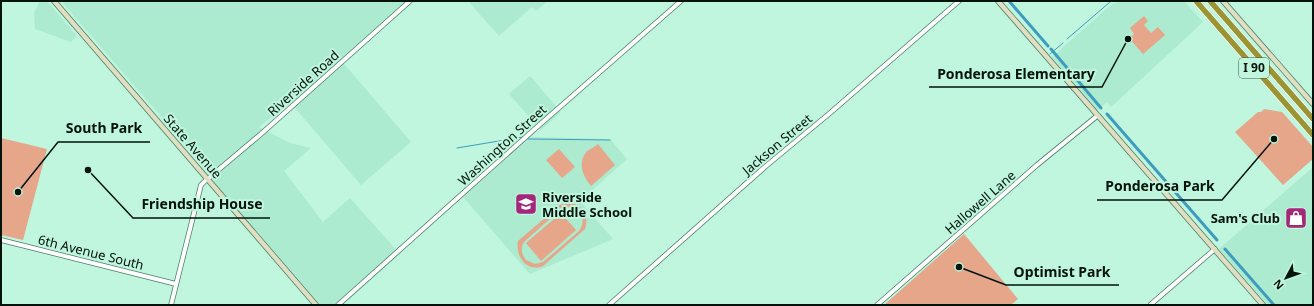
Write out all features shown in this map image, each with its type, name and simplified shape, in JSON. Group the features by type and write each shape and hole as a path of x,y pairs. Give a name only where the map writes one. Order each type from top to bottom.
{"highway":[{"name":"I 90","path":"1196,1 1313,136"},
{"name":"I 90","path":"1210,1 1313,119"}],"main road":[{"name":"State Avenue","path":"54,1 316,305"},
{"path":"998,1 1263,305"},
{"path":"1223,1 1313,104"}],"street":[{"name":"Riverside Road","path":"207,179 261,134 410,1"},
{"name":"Washington Street","path":"338,305 537,127 681,1"},
{"name":"Jackson Street","path":"609,305 766,166 830,113 959,1"},
{"name":"Hallowell Lane","path":"878,305 1037,165 1097,116"},
{"path":"171,305 202,185 207,179"},
{"name":"6th Avenue South","path":"1,240 176,284"},
{"path":"1150,305 1215,249"}],"shaded area":[{"path":"40,1 47,1 77,36 71,42 35,29 34,13"},
{"path":"61,1 406,1 340,59 411,142 361,185 290,102 259,127 290,143 311,148 284,171 323,222 350,198 400,254 343,305 321,305 212,181 208,171"},
{"path":"468,1 548,1 536,11 532,7 499,36"},
{"path":"1124,1 1184,1 1203,22 1111,107 1107,102 1097,110 1052,57 1112,4"},
{"path":"1144,16 1148,21 1144,25 1151,33 1158,27 1165,35 1143,54 1129,38 1134,34 1130,28"},
{"path":"530,76 561,112 541,130 509,94"},
{"path":"1264,109 1282,112 1313,147 1313,159 1283,185 1235,132 1258,112 1261,112"},
{"name":"Riverside Middle School","path":"531,137 610,139 627,159 580,201 613,239 530,274 463,197"},
{"path":"1,138 47,149 23,240 1,235"},
{"path":"598,144 615,165 591,186 582,169 582,160 587,151"},
{"path":"559,149 575,167 562,178 546,160"},
{"path":"1313,167 1313,305 1268,305 1219,249"},
{"path":"571,203 582,209 586,216 585,229 543,266 537,268 527,265 523,262 518,252 518,241 560,205","holes":["568,207 573,208 581,215 582,223 579,231 543,262 535,264 526,260 522,250 522,246 525,241 561,209"]},
{"path":"561,213 576,230 541,261 526,243"},
{"path":"964,234 1018,299 1011,305 884,305"}],"waterway":[{"path":"1009,1 1048,46"},
{"path":"1067,39 1112,1"},
{"path":"1050,54 1063,43"},
{"path":"1051,49 1101,108"},
{"path":"1107,114 1217,240"},
{"path":"457,148 523,137"},
{"path":"528,139 610,140"},
{"path":"1225,249 1274,305"}],"place":[{"name":"Ponderosa Elementary","path":"1128,39"},
{"name":"Ponderosa Park","path":"1274,139"},
{"name":"Friendship House","path":"88,170"},
{"name":"South Park","path":"18,192"},
{"name":"Riverside Middle School","path":"526,204"},
{"name":"Sam's Club","path":"1296,218"},
{"name":"Optimist Park","path":"959,267"}]}
